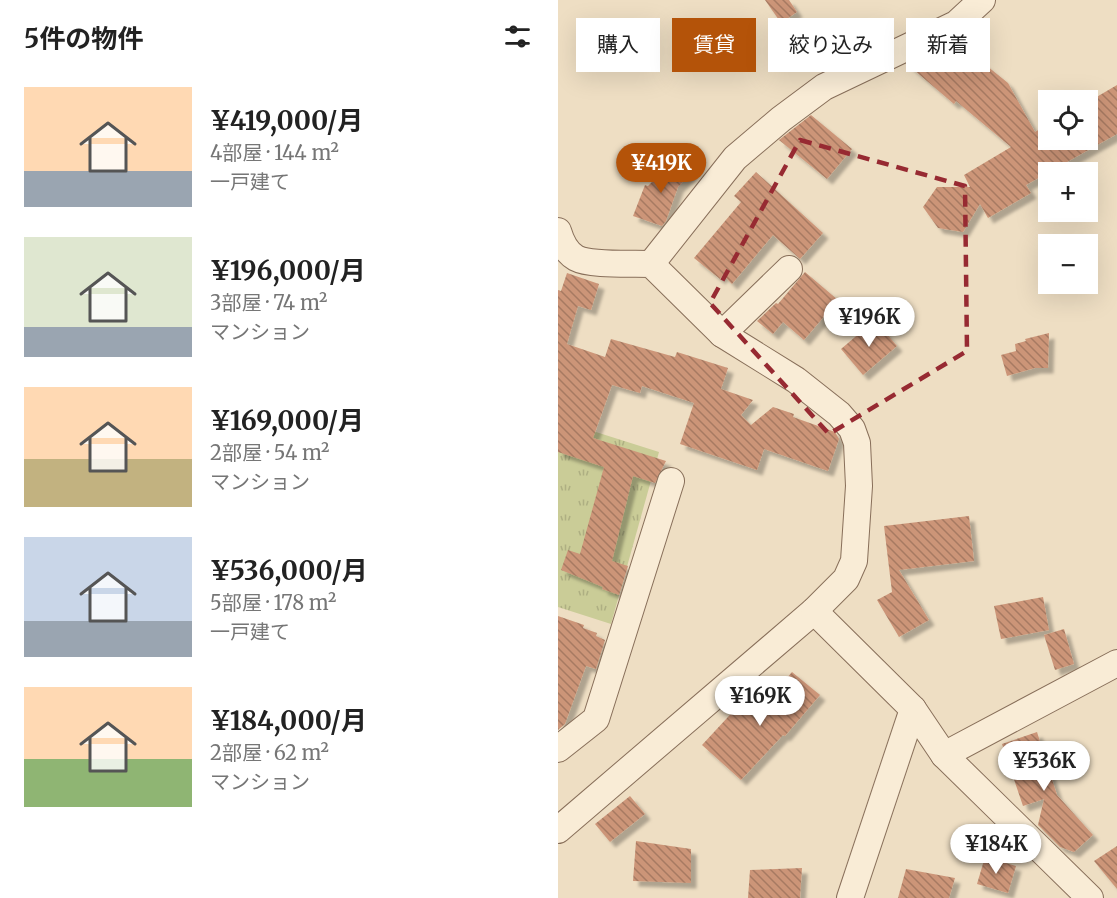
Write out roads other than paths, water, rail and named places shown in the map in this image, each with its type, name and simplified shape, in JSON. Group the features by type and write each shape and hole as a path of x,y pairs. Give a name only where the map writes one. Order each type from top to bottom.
{"street":[{"path":"651,264 735,158 781,119 824,87 956,24 982,0"},
{"path":"558,830 814,611 846,579 854,561 860,486 854,434 839,414 796,380 722,334 651,264 578,259 569,253 559,235"},
{"path":"722,334 789,269"},
{"path":"558,749 596,719 671,481"},
{"path":"814,611 913,709 944,755 1090,898"},
{"path":"944,755 1117,663"},
{"path":"850,898 913,709"}]}
